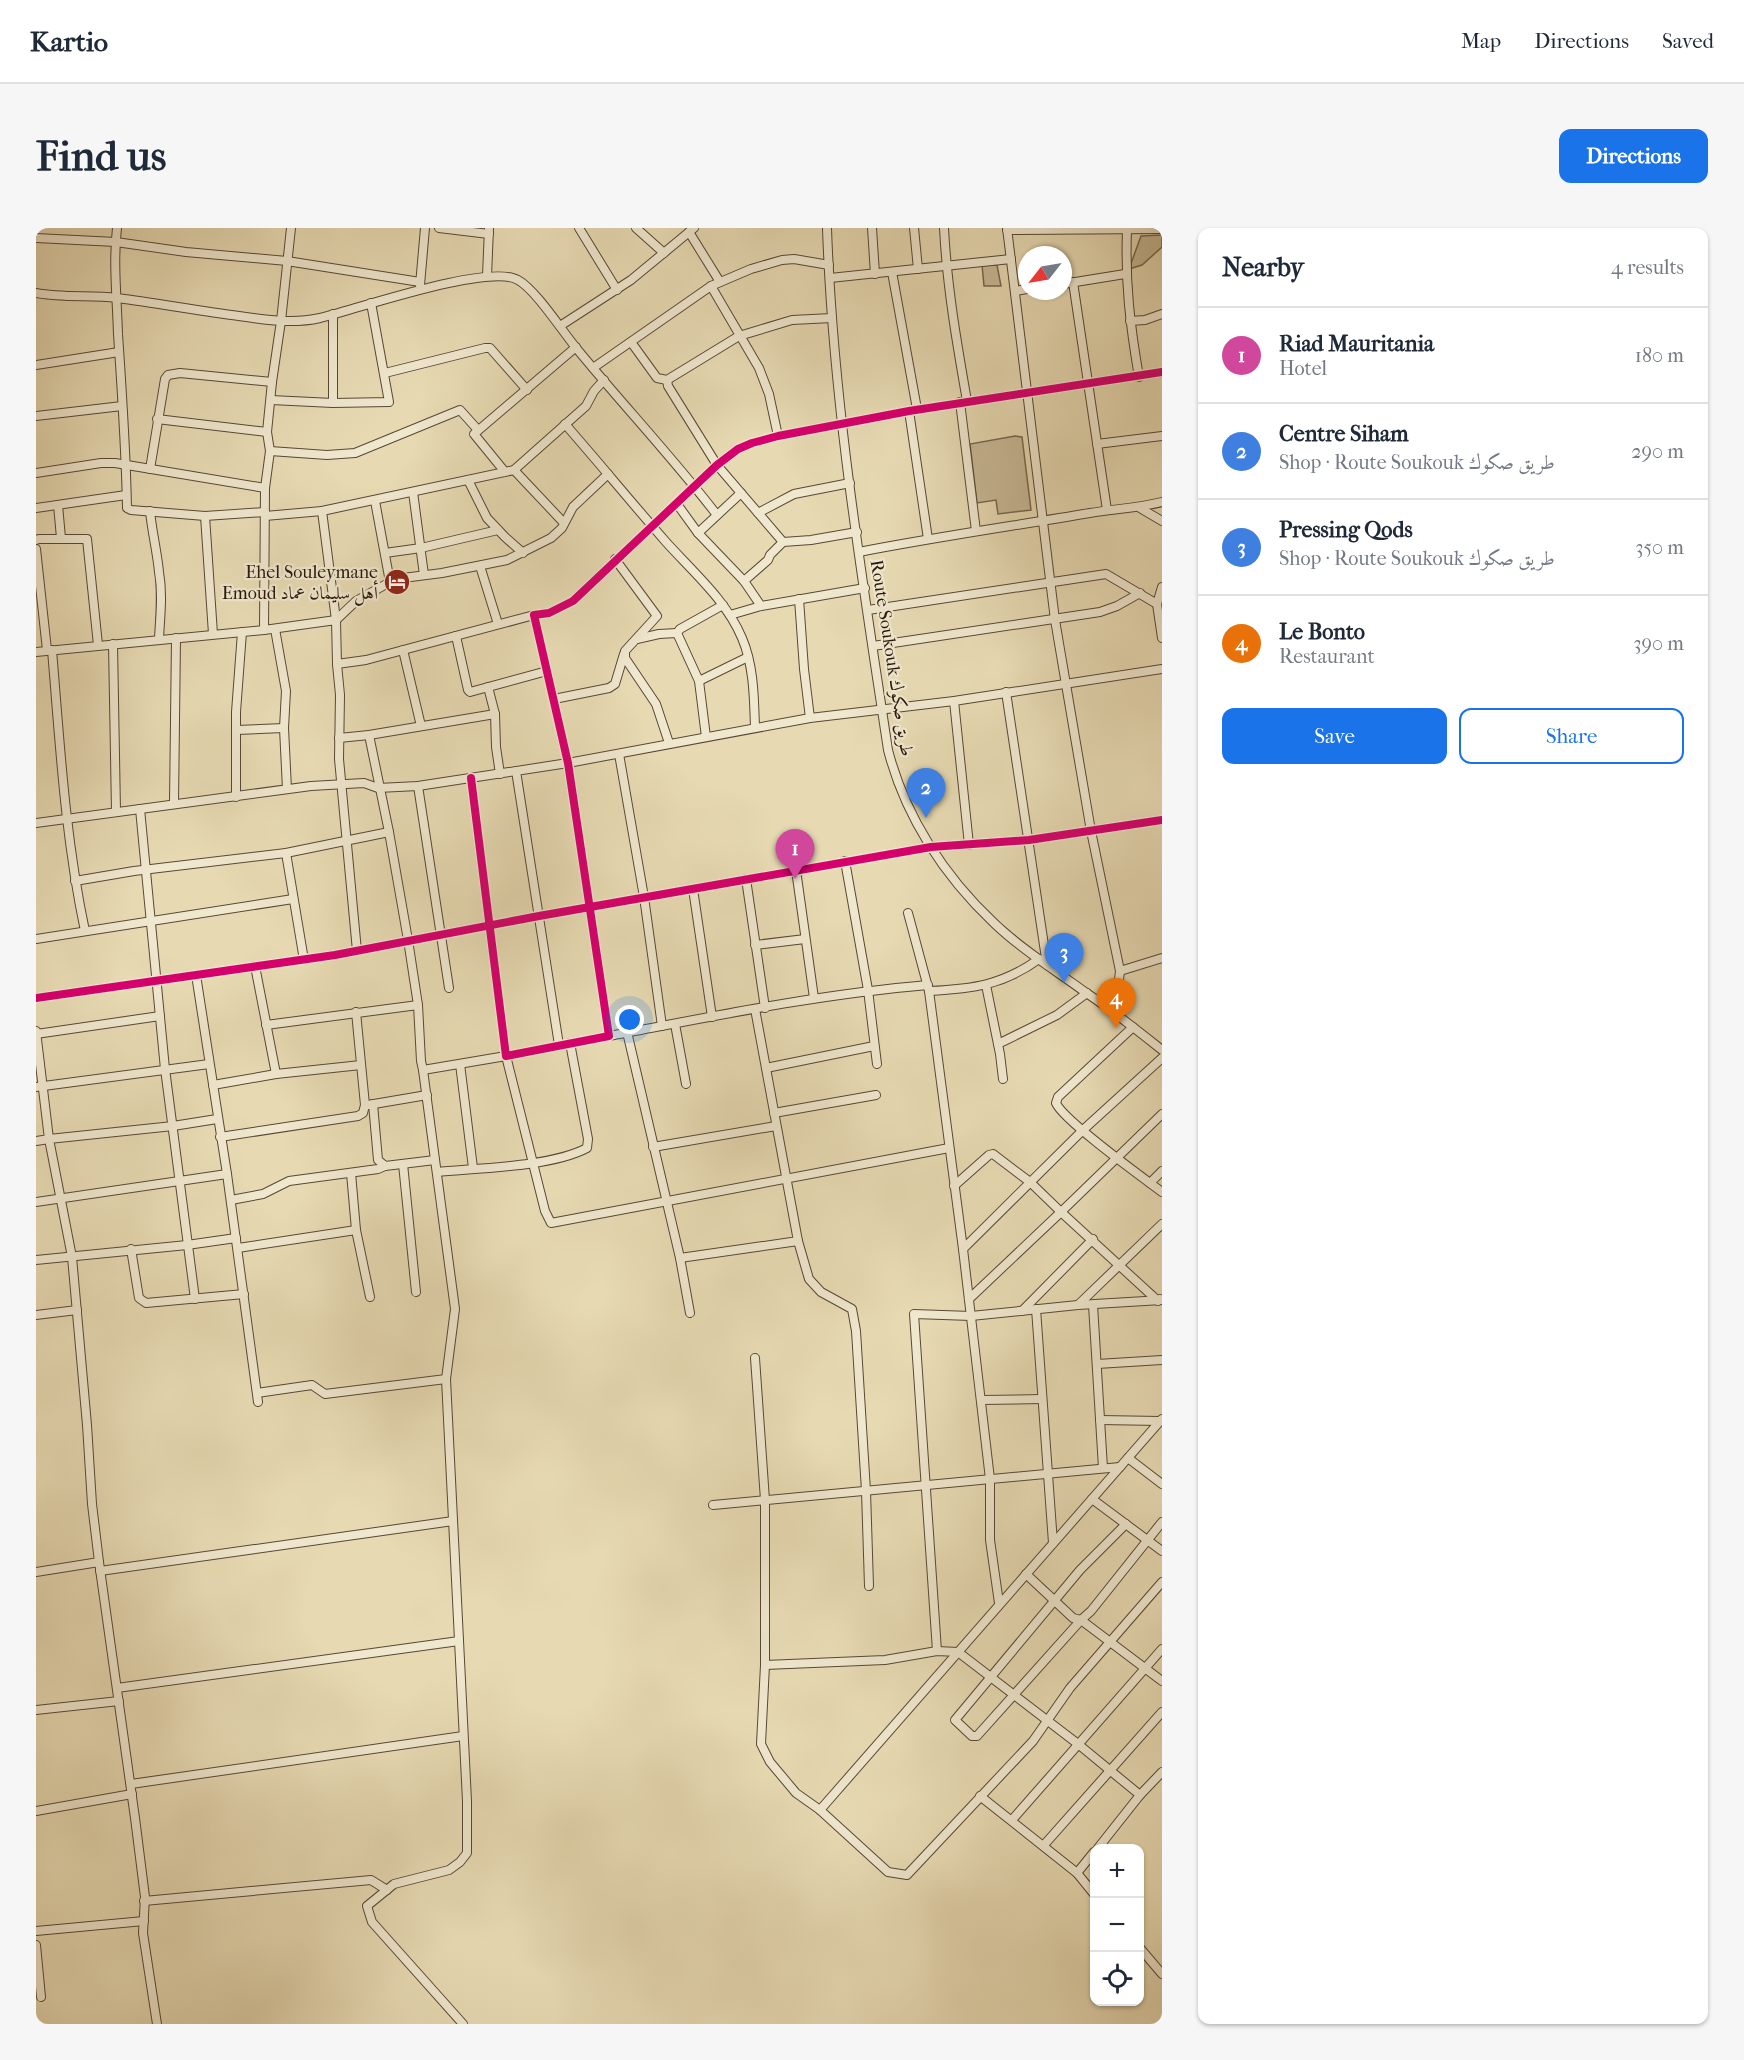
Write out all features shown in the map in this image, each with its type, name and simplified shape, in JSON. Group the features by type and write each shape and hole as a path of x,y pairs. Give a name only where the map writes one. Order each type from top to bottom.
{"street":[{"path":"117,228 117,298 126,465 126,508 130,510 205,516 322,512 509,471 589,403 594,391 604,380"},
{"path":"264,630 265,488 270,452 267,432 291,228"},
{"path":"419,286 425,228"},
{"path":"439,228 489,231 487,276"},
{"path":"579,228 617,290"},
{"path":"636,228 664,254"},
{"name":"Route Soukouk طريق صكوك","path":"827,228 832,318 850,483 888,750 894,775 904,799 931,847 965,893 996,925 1039,959 1115,1012 1162,1050"},
{"path":"872,228 875,274"},
{"path":"914,228 918,269"},
{"path":"944,228 946,267 964,402 976,531"},
{"path":"1115,1012 1120,971 1091,831 1055,620 1007,229 1161,229"},
{"path":"560,326 617,290 691,230 720,282"},
{"path":"1127,230 1125,274 1139,376"},
{"path":"36,238 116,242 186,252 287,261 419,286"},
{"path":"594,368 720,282 751,269 782,260 794,259 829,265"},
{"path":"830,278 1011,259"},
{"path":"891,272 913,410 928,538"},
{"path":"1107,510 1073,282 1125,274"},
{"path":"36,293 117,298 281,321 318,318 419,286 487,276 510,277 518,280 530,290 717,515"},
{"path":"711,286 763,377 778,436"},
{"path":"271,400 388,403 390,400 371,303"},
{"path":"333,314 333,403"},
{"path":"1130,321 1162,315"},
{"path":"632,342 657,378 667,380 739,336 792,320 832,318"},
{"path":"564,523 474,434 576,347"},
{"path":"385,373 490,348 526,390"},
{"path":"36,365 119,351"},
{"path":"338,664 366,660 498,624 549,613 573,601 717,465 738,449 752,443 913,410 1162,372"},
{"path":"150,469 157,419 165,379 168,375 180,373 272,382"},
{"path":"667,380 668,386 717,465 783,542"},
{"path":"36,416 122,406"},
{"path":"270,452 327,455 355,453 460,410 463,410 478,430"},
{"path":"157,419 267,432"},
{"path":"565,424 723,604 730,615 743,639 748,657 752,678 755,728"},
{"path":"1097,444 1162,436"},
{"path":"36,474 101,463 265,488"},
{"path":"36,652 275,629 336,620 356,601 390,582 507,560 551,538 564,523 573,507 608,474"},
{"path":"468,480 487,518 523,553"},
{"path":"758,513 794,494 850,483"},
{"path":"413,492 424,575"},
{"path":"698,532 741,493"},
{"path":"36,508 126,495"},
{"path":"375,501 390,582"},
{"path":"859,552 928,538 1107,510 1140,508 1162,502"},
{"path":"677,504 698,532 744,581 761,606"},
{"path":"58,505 61,538"},
{"path":"1140,508 1162,521"},
{"path":"150,511 153,543 160,572 162,602 159,639"},
{"path":"322,512 336,620 341,784 357,951"},
{"path":"205,516 213,634"},
{"path":"385,553 421,548 498,530"},
{"path":"744,581 768,560 783,542 857,532"},
{"path":"36,540 84,538 88,543 98,645"},
{"path":"36,549 50,650 66,819 85,931"},
{"path":"554,699 609,688 615,684 625,651 657,616 615,559"},
{"path":"480,566 498,624"},
{"path":"868,610 1109,574 1157,604"},
{"path":"1162,587 1157,604 1162,638"},
{"path":"730,615 761,606 865,588"},
{"path":"873,646 1100,612 1117,606 1140,593"},
{"path":"799,599 810,718"},
{"path":"678,633 680,629 723,604"},
{"path":"534,615 568,763 609,1036"},
{"path":"275,629 286,691 284,728 287,789"},
{"path":"236,797 236,730 242,632"},
{"path":"635,640 659,634 678,633"},
{"path":"678,633 699,681 706,737"},
{"path":"456,636 468,690 473,692 547,671"},
{"path":"174,803 176,638"},
{"path":"112,644 116,812"},
{"path":"403,650 422,726"},
{"path":"625,651 628,664 656,704 669,743"},
{"path":"699,681 748,657"},
{"path":"36,823 287,789 364,783 378,788 418,786 568,763 810,718 954,701 1065,682 1162,669"},
{"path":"488,687 495,714 496,747 501,774"},
{"path":"1006,692 1047,964"},
{"path":"954,701 969,845"},
{"path":"339,738 495,714"},
{"path":"236,730 284,728"},
{"path":"369,735 378,788 389,831 418,1005 421,1061 455,1309 446,1379 464,1736 467,1853 460,1862 449,1869 394,1884 368,1906 372,1923 463,2024"},
{"path":"619,754 644,897 662,1026"},
{"path":"516,771 559,1045"},
{"path":"471,778 506,1056 545,1211 551,1224 949,1148"},
{"path":"418,786 449,988"},
{"path":"140,809 165,1069 195,1299"},
{"path":"36,998 156,979 304,960 931,847 1029,840 1162,819"},
{"path":"75,881 145,869 285,853 389,831"},
{"path":"285,853 304,960"},
{"path":"845,861 868,990 877,1064"},
{"path":"796,870 814,998"},
{"path":"746,879 755,945 766,1068 798,1241 809,1279 821,1292 852,1309 856,1331 866,1491 868,1586"},
{"path":"693,889 712,1017"},
{"path":"36,939 293,899"},
{"path":"908,913 929,988 990,1479 990,1540 999,1603"},
{"path":"755,945 805,939"},
{"path":"1120,971 1162,958"},
{"path":"423,1070 814,998 868,990 929,988 958,990 986,985 1013,976 1039,959"},
{"path":"255,966 276,1074"},
{"path":"196,975 231,1200 258,1398 312,1385 325,1394 446,1379"},
{"path":"986,985 1003,1079"},
{"path":"998,1044 1057,1015 1087,993"},
{"path":"266,1025 418,1005"},
{"path":"356,1012 361,1065 378,1160 385,1166"},
{"path":"157,2024 143,1933 144,1901 131,1784 92,1504 72,1257 49,1139 46,1105 39,1087 36,1033 160,1016"},
{"path":"675,1024 686,1084"},
{"path":"1133,1027 1058,1097 1056,1103 1058,1108 1083,1130 1162,1192"},
{"path":"627,1032 680,1258 690,1313"},
{"path":"437,1172 533,1163 580,1152 587,1148 588,1139 570,1043"},
{"path":"766,1068 874,1046"},
{"path":"963,1249 1083,1130 1162,1058"},
{"path":"39,1087 209,1064"},
{"path":"460,1064 472,1168"},
{"path":"213,1085 276,1074 361,1065"},
{"path":"220,1137 358,1116 369,1105 427,1095"},
{"path":"774,1113 876,1095"},
{"path":"969,1299 1162,1114"},
{"path":"36,1141 217,1119"},
{"path":"653,1148 776,1126"},
{"path":"954,1186 993,1154 1030,1182 1161,1299"},
{"path":"231,1200 263,1194 289,1181 435,1160"},
{"path":"403,1164 416,1292"},
{"path":"1150,1183 1162,1171"},
{"path":"351,1173 356,1230 370,1297"},
{"path":"36,1202 227,1174"},
{"path":"1078,1305 1162,1224"},
{"path":"238,1248 356,1230"},
{"path":"36,1260 236,1238"},
{"path":"1022,1311 1093,1239"},
{"path":"680,1258 798,1241"},
{"path":"130,1249 139,1298 146,1303 244,1294"},
{"path":"938,1651 914,1314 971,1316 1161,1299"},
{"path":"1093,1305 1102,1468"},
{"path":"36,1315 77,1310"},
{"path":"1036,1310 1053,1544"},
{"path":"755,1358 765,1500 765,1665 761,1744 770,1762 796,1793 820,1810 888,1872 907,1875 1033,1741 1070,1688 1162,1582"},
{"path":"1097,1364 1162,1360"},
{"path":"981,1400 1042,1399"},
{"path":"1100,1420 1161,1420"},
{"path":"820,1810 1161,1420"},
{"path":"1128,1458 1162,1484"},
{"path":"713,1505 1120,1467"},
{"path":"1092,1499 1162,1551"},
{"path":"100,1571 453,1521"},
{"path":"1126,1524 1080,1570 955,1720 972,1736 977,1736 1091,1611 1162,1522"},
{"path":"36,1572 99,1562"},
{"path":"1026,1575 1073,1618 1081,1620 1162,1681"},
{"path":"117,1688 459,1641"},
{"path":"1012,1820 1162,1649"},
{"path":"765,1665 885,1660 938,1651 958,1652 1048,1720 1140,1795"},
{"path":"36,1710 119,1701"},
{"path":"1044,1845 1162,1712"},
{"path":"131,1784 464,1736"},
{"path":"1101,1844 1140,1795 1162,1772"},
{"path":"36,1811 132,1794"},
{"path":"980,1797 1044,1845 1077,1873 1090,1888"},
{"path":"1077,1873 1090,1858"},
{"path":"144,1901 371,1880 387,1890"},
{"path":"36,1931 144,1921"},
{"path":"36,1946 41,1997"},
{"path":"1143,1952 1162,1974"}],"shaded area":[{"path":"1162,235 1162,247 1142,265 1129,269 1141,236"},
{"path":"982,265 997,265 1001,286 984,286"},
{"path":"1015,436 1022,437 1031,510 998,514 996,500 977,503 970,444"}],"cycle path":[{"path":"471,778 506,1056 609,1036 568,763 534,615 549,613 573,601 717,465 738,449 752,443 909,411 1162,372"},
{"path":"36,998 335,955 539,916 931,847 1029,840 1162,820"}],"place":[{"name":"Ehel Souleymane Emoud أهل سليمان عماد","path":"397,582"},
{"name":"Centre Siham","path":"926,818"},
{"name":"Riad Mauritania","path":"795,879"},
{"name":"Pressing Qods","path":"1064,983"},
{"name":"Le Bonto","path":"1116,1028"}]}
